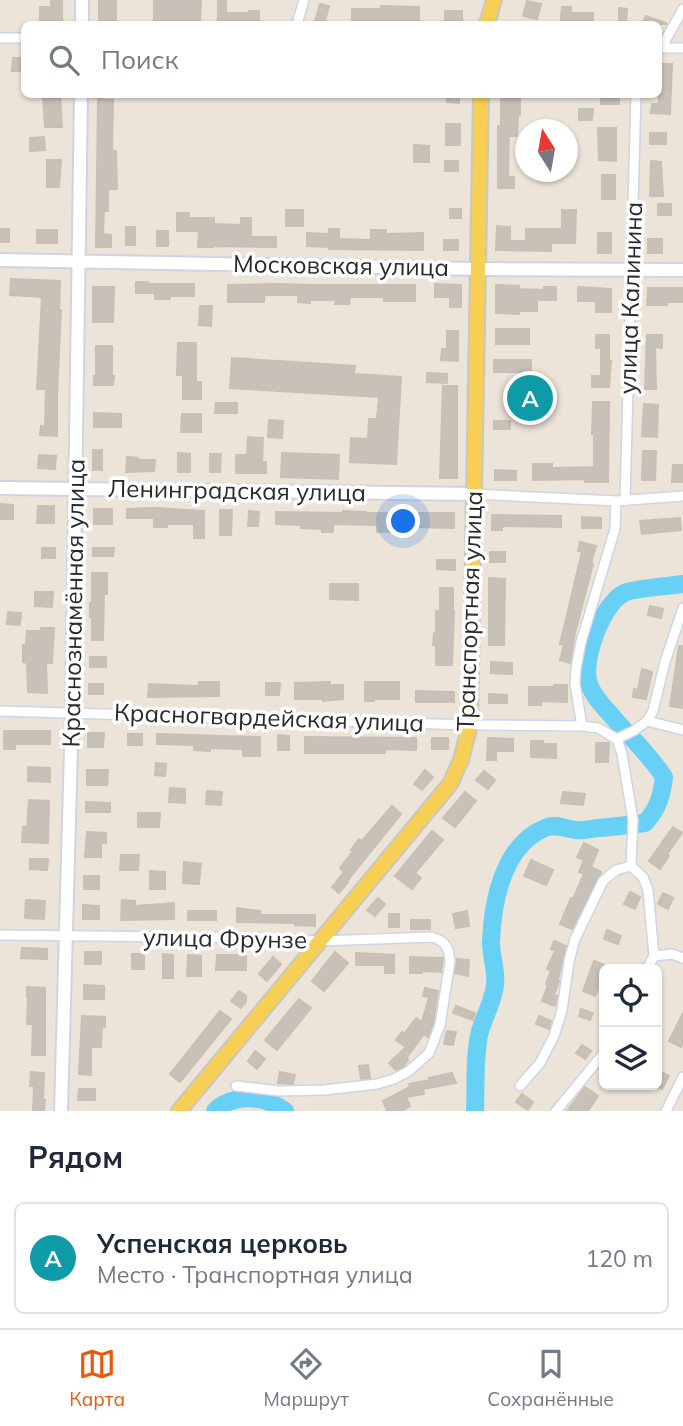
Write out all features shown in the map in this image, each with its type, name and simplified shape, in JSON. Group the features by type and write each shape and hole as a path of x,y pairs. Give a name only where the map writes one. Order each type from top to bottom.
{"main road":[{"path":"488,21 494,0"},
{"name":"Транспортная улица","path":"179,1111 450,784 461,760 470,725 481,98"}],"street":[{"path":"82,0 82,21"},
{"path":"297,21 304,0"},
{"path":"662,45 683,9"},
{"path":"0,38 21,38"},
{"path":"662,48 683,48"},
{"name":"Краснознамённая улица","path":"61,1111 77,489 81,98"},
{"name":"улица Калинина","path":"582,726 575,684 580,642 621,502 636,98"},
{"name":"Московская улица","path":"0,260 683,270"},
{"name":"Ленинградская улица","path":"0,488 475,494 621,502 683,496"},
{"path":"650,964 654,956 648,890 643,877 631,866 633,820 617,739 647,721 653,711 665,662 683,608"},
{"name":"Красногвардейская улица","path":"0,711 582,726 598,728 617,739"},
{"path":"647,721 683,730"},
{"path":"520,1086 540,1063 555,1036 575,939 603,881 616,870 631,866"},
{"name":"улица Фрунзе","path":"0,935 278,938 319,941 432,937 441,940 446,946 450,962 440,1025 429,1053 409,1071 377,1084 324,1090 236,1086"},
{"path":"654,956 672,954 683,958"},
{"path":"556,1111 599,1059"},
{"path":"666,1111 683,1077"}],"building":[{"path":"51,0 62,0 62,21 40,21 40,7 51,7"},
{"path":"99,0 116,0 116,21 99,21"},
{"path":"154,0 201,0 200,21 154,21"},
{"path":"218,0 226,0 226,13 259,11 259,21 218,21"},
{"path":"527,1 541,4 537,19 523,16"},
{"path":"320,4 329,6 325,21 315,21"},
{"path":"381,6 419,7 419,21 352,21 352,9 381,9"},
{"path":"562,7 571,7 571,13 593,13 593,21 561,20"},
{"path":"619,8 627,9 626,21 619,21"},
{"path":"445,11 462,11 462,21 445,21"},
{"path":"646,16 660,21 644,21"},
{"path":"13,58 21,58 21,71 12,71"},
{"path":"662,64 672,64 670,114 651,113 652,104 659,104 659,98 662,98"},
{"path":"43,98 60,98 62,127 45,127"},
{"path":"447,98 459,98 459,103 447,102"},
{"path":"501,98 520,98 520,115 515,119 515,136 509,136 508,177 514,177 514,188 498,188 498,126 501,126"},
{"path":"601,98 619,98 619,104 601,104"},
{"path":"98,99 113,100 112,151 116,151 117,189 108,189 108,211 104,211 103,234 111,235 111,247 96,247"},
{"path":"579,109 593,109 592,120 579,120"},
{"path":"446,124 460,124 460,145 446,145"},
{"path":"598,128 616,128 616,161 599,160"},
{"path":"650,133 666,133 666,144 650,144"},
{"path":"44,137 45,150 30,151 30,138"},
{"path":"414,145 429,146 429,162 414,162"},
{"path":"47,160 61,160 59,187 47,187"},
{"path":"445,161 458,161 458,171 445,171"},
{"path":"651,161 661,162 663,196 650,196"},
{"path":"602,175 615,175 615,199 602,199"},
{"path":"658,204 671,204 671,215 658,215"},
{"path":"450,209 461,209 461,218 450,218"},
{"path":"286,210 303,210 303,226 286,226"},
{"path":"562,210 576,210 575,243 551,243 551,251 496,250 497,226 510,227 510,241 526,241 526,229 562,229"},
{"path":"177,213 189,213 189,218 214,218 214,224 241,225 241,218 251,218 251,237 276,237 276,247 198,247 199,231 177,231"},
{"path":"126,227 135,227 135,245 126,245"},
{"path":"0,229 9,229 9,242 0,242"},
{"path":"329,229 339,229 339,239 371,240 371,230 386,230 386,234 423,233 423,250 329,249 307,246 307,233 329,234"},
{"path":"37,230 57,230 57,243 37,243"},
{"path":"157,231 168,231 168,246 157,246"},
{"path":"598,233 611,233 611,253 598,253"},
{"path":"648,239 662,239 662,253 648,253"},
{"path":"444,240 458,240 458,250 444,250"},
{"path":"11,279 60,281 57,436 40,435 41,426 45,427 46,389 37,389 42,297 10,295"},
{"path":"136,282 194,284 194,296 155,299 155,293 136,293"},
{"path":"435,284 461,285 461,307 450,307 450,297 435,297"},
{"path":"228,285 415,285 415,301 350,297 349,304 335,304 336,300 298,302 298,295 264,295 264,302 228,302"},
{"path":"496,285 544,290 544,287 556,287 556,300 537,300 537,311 519,311 519,314 496,313"},
{"path":"93,287 114,287 113,322 93,322"},
{"path":"578,287 611,289 611,312 596,312 596,301 578,301"},
{"path":"648,288 683,288 683,302 647,305"},
{"path":"200,306 212,306 211,326 199,325"},
{"path":"496,329 529,329 529,344 496,344"},
{"path":"447,331 458,331 458,361 441,360 442,349 447,349"},
{"path":"596,335 609,335 609,387 592,387 592,376 601,376 601,348 596,348"},
{"path":"647,335 662,335 662,348 655,347 656,389 645,389"},
{"path":"178,343 196,343 196,382 201,382 201,399 183,399 183,375 177,375"},
{"path":"96,346 112,346 113,385 94,385"},
{"path":"232,358 355,366 354,374 401,377 396,464 350,462 351,438 368,439 369,419 377,419 379,397 230,388"},
{"path":"494,360 531,360 531,372 494,372"},
{"path":"427,373 447,374 447,383 427,382"},
{"path":"443,386 457,386 457,478 440,478"},
{"path":"513,390 547,390 547,406 513,406"},
{"path":"593,402 609,402 608,482 585,482 585,479 533,480 533,464 552,464 552,468 594,467"},
{"path":"216,403 237,403 237,413 215,413"},
{"path":"644,404 658,405 657,437 642,436"},
{"path":"94,413 121,414 121,427 94,427"},
{"path":"182,414 201,414 201,432 181,432"},
{"path":"269,420 283,421 282,438 268,437"},
{"path":"494,421 510,421 510,429 494,429"},
{"path":"248,437 263,438 262,462 266,462 266,473 236,473 236,455 247,455"},
{"path":"93,450 102,450 102,470 93,470"},
{"path":"643,451 656,451 655,480 642,480"},
{"path":"178,453 190,454 190,472 178,472"},
{"path":"282,453 339,455 338,479 281,477"},
{"path":"210,454 221,454 220,472 210,472"},
{"path":"39,455 56,456 55,469 38,468"},
{"path":"127,457 155,460 154,471 126,472"},
{"path":"673,465 683,465 683,482 672,482"},
{"path":"495,470 516,471 516,480 495,480"},
{"path":"0,504 13,505 13,519 0,519"},
{"path":"38,506 54,506 54,523 37,523"},
{"path":"94,509 112,509 112,524 94,524"},
{"path":"127,509 204,511 204,538 194,538 194,524 154,527 154,518 127,518"},
{"path":"220,510 232,510 231,535 220,535"},
{"path":"249,511 259,512 258,526 248,526"},
{"path":"276,512 454,513 454,528 413,527 377,532 377,525 333,524 333,532 322,532 322,529 301,528 302,525 276,524"},
{"path":"492,515 561,516 561,527 502,526 502,530 492,530"},
{"path":"582,517 601,518 601,528 582,528"},
{"path":"680,518 681,530 642,534 640,521"},
{"path":"580,542 596,546 570,663 560,660 564,645 560,644 582,552 578,551"},
{"path":"42,548 55,548 55,558 42,558"},
{"path":"93,548 114,548 113,556 93,556"},
{"path":"490,552 505,552 505,562 490,562"},
{"path":"437,560 455,560 455,570 437,569"},
{"path":"92,573 107,573 103,640 92,640"},
{"path":"489,578 505,579 504,645 489,645"},
{"path":"330,584 358,584 358,600 330,599"},
{"path":"440,588 453,588 452,665 436,665 436,645 433,645 436,611 440,611"},
{"path":"35,592 53,592 52,607 35,606"},
{"path":"650,606 663,609 661,618 648,615"},
{"path":"8,612 21,613 20,625 7,624"},
{"path":"41,628 54,628 52,663 46,663 47,693 28,692 23,645 26,645 27,631 41,631"},
{"path":"679,646 683,646 683,708 670,706"},
{"path":"90,657 106,657 106,667 90,667"},
{"path":"491,662 512,663 512,674 491,673"},
{"path":"642,669 652,672 646,699 633,697 634,689 638,690"},
{"path":"199,682 219,682 219,696 148,697 149,684 199,686"},
{"path":"330,682 330,685 343,685 343,699 295,699 295,683"},
{"path":"365,682 399,682 399,699 365,701"},
{"path":"266,683 280,683 279,695 266,695"},
{"path":"89,684 103,684 103,694 89,694"},
{"path":"567,685 567,702 541,701 541,705 529,705 529,687"},
{"path":"416,691 454,692 454,702 416,702"},
{"path":"489,694 507,695 507,703 489,703"},
{"path":"4,731 50,731 50,744 15,744 15,749 4,749"},
{"path":"88,733 104,733 103,747 88,747"},
{"path":"128,734 142,734 142,745 128,745"},
{"path":"157,734 260,737 260,756 243,756 243,749 210,748 210,751 194,750 194,745 157,744"},
{"path":"278,735 289,736 289,750 278,750"},
{"path":"305,737 416,738 416,750 385,749 385,753 305,753"},
{"path":"432,738 448,738 448,749 432,749"},
{"path":"488,738 513,739 513,751 496,751 496,760 487,760"},
{"path":"531,741 556,744 556,758 531,757"},
{"path":"596,743 609,743 608,762 596,762"},
{"path":"156,763 166,764 165,776 155,775"},
{"path":"28,767 50,768 50,782 28,781"},
{"path":"87,770 108,770 107,785 87,785"},
{"path":"425,770 433,777 422,790 414,784"},
{"path":"484,771 495,780 488,789 476,780"},
{"path":"170,788 185,789 185,803 169,802"},
{"path":"207,791 222,792 221,805 206,804"},
{"path":"465,792 476,801 455,827 443,818"},
{"path":"563,792 585,794 583,805 561,803"},
{"path":"29,800 49,801 48,843 22,842 23,827 27,827"},
{"path":"86,802 110,803 110,812 86,812"},
{"path":"392,806 401,814 339,893 332,887 344,872 340,868 359,839 362,841"},
{"path":"138,813 160,813 159,827 138,827"},
{"path":"673,827 682,833 660,869 649,861"},
{"path":"432,831 443,840 415,873 421,878 412,889 395,876"},
{"path":"87,832 106,833 106,843 101,843 101,857 85,857"},
{"path":"584,843 598,850 591,867 601,872 572,929 560,924 584,874 579,872 584,860 577,857"},
{"path":"121,855 139,855 138,870 120,870"},
{"path":"30,859 48,859 47,870 30,869"},
{"path":"531,860 553,870 546,885 524,876"},
{"path":"184,862 201,864 199,884 183,883"},
{"path":"150,871 165,872 165,889 150,889"},
{"path":"84,876 99,876 99,889 84,889"},
{"path":"630,892 640,897 635,909 624,904"},
{"path":"663,893 673,898 668,909 658,904"},
{"path":"378,898 385,904 375,916 367,910"},
{"path":"26,900 45,901 44,919 25,918"},
{"path":"122,900 135,901 135,906 174,903 174,919 121,920"},
{"path":"83,905 99,906 99,919 83,919"},
{"path":"237,908 260,911 260,915 315,915 315,926 237,922"},
{"path":"188,911 216,911 216,920 188,920"},
{"path":"467,911 469,926 456,928 453,914"},
{"path":"389,914 399,914 399,927 389,927"},
{"path":"411,920 430,920 430,929 411,929"},
{"path":"607,930 621,936 618,944 604,939"},
{"path":"554,941 566,946 554,995 557,996 555,1006 542,1001 551,970 547,969 555,951 551,949"},
{"path":"22,948 47,949 47,959 21,958"},
{"path":"85,952 101,952 101,964 85,964"},
{"path":"335,952 348,963 324,991 312,981"},
{"path":"356,953 394,955 394,973 385,973 385,965 356,965"},
{"path":"132,954 144,954 144,969 132,969"},
{"path":"163,954 173,955 173,978 163,978"},
{"path":"188,955 201,956 201,976 187,976"},
{"path":"217,955 246,955 246,970 216,970"},
{"path":"273,957 281,964 267,981 259,974"},
{"path":"410,957 443,958 441,972 410,973"},
{"path":"457,959 469,960 468,976 455,973"},
{"path":"594,961 602,964 599,964 599,986 595,996 583,991"},
{"path":"84,985 104,986 104,999 84,999"},
{"path":"27,987 45,988 45,1055 32,1055 33,1024 27,1024"},
{"path":"425,988 438,991 433,1024 428,1037 424,1034 403,1067 396,1070 389,1063 406,1047 396,1040 416,1018 422,1022 429,997 423,996"},
{"path":"239,991 246,996 246,1002 241,1008 231,1001"},
{"path":"299,999 311,1008 277,1050 265,1040"},
{"path":"456,1006 475,1013 473,1020 453,1013"},
{"path":"581,1009 593,1013 590,1020 579,1016"},
{"path":"220,1011 231,1019 180,1082 170,1074"},
{"path":"683,1013 683,1042 681,1047 669,1041"},
{"path":"82,1016 105,1017 101,1047 91,1047 91,1075 79,1074"},
{"path":"539,1016 551,1021 549,1029 536,1024"},
{"path":"447,1031 456,1032 453,1045 444,1044"},
{"path":"582,1045 591,1051 585,1059 576,1053"},
{"path":"255,1051 265,1059 257,1069 248,1061"},
{"path":"368,1065 370,1078 361,1079 359,1066"},
{"path":"31,1072 44,1073 44,1111 33,1111 34,1086 30,1086"},
{"path":"280,1072 295,1075 293,1084 278,1083"},
{"path":"662,1072 669,1076 662,1089"},
{"path":"452,1073 456,1083 423,1089 424,1094 406,1097 410,1106 401,1111 387,1111 383,1101 410,1087 409,1084"},
{"path":"585,1087 598,1096 588,1111 567,1111"},
{"path":"79,1089 95,1089 95,1100 78,1100"},
{"path":"522,1094 533,1102 528,1110 516,1102"}],"waterway":[{"path":"475,1111 478,1041 495,985 491,943 494,911 497,894 510,861 531,836 545,828 557,826 581,830 645,823 661,796 664,777 596,697 589,684 588,662 595,634 608,609 624,593 683,584"},
{"path":"215,1111 231,1101 251,1098 267,1101 285,1111"}],"place":[{"name":"Успенская церковь","path":"530,398"}]}
